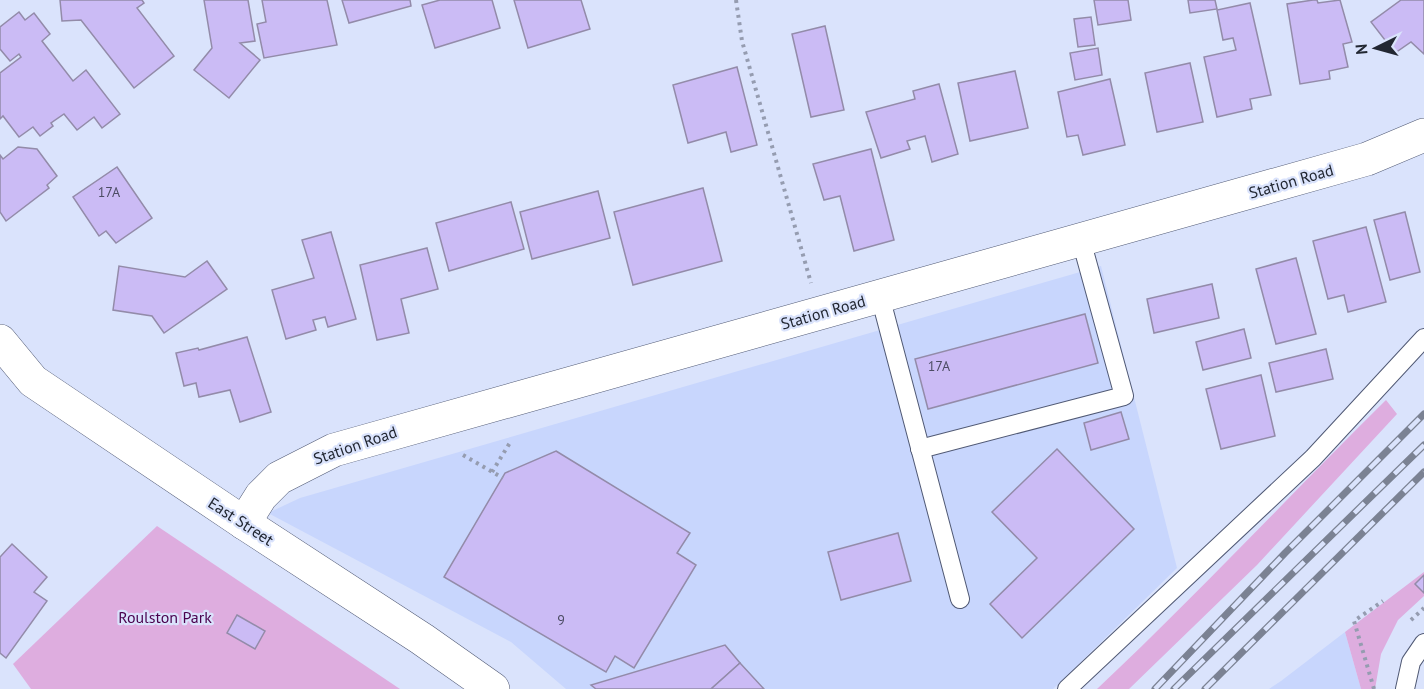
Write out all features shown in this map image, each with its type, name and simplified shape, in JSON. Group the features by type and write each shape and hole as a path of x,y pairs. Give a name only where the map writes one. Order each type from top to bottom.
{"street":[{"name":"Station Road","path":"244,523 261,496 279,478 334,450 1367,159 1424,135"},
{"name":"East Street","path":"0,341 33,381 422,639 493,689"}],"lane":[{"path":"920,449 1124,396 1081,240"},
{"path":"880,296 960,599"},
{"path":"1067,689 1313,458 1424,338"},
{"path":"1405,689 1411,662 1424,643"}],"path":[{"path":"735,0 742,41 819,313"},
{"path":"492,472 511,441"},
{"path":"463,454 502,478"},
{"path":"1374,689 1354,621 1383,601"}],"shaded area":[{"path":"1101,266 1177,568 1053,689 566,689 511,642 268,513 300,498"},
{"path":"1345,632 1361,689 1269,689 1281,681"}],"green space":[{"path":"1386,400 1397,414 1257,565 1129,689 1097,689 1170,618"},
{"name":"Roulston Park","path":"157,526 400,689 31,689 13,664"},
{"path":"1424,572 1424,596 1398,620 1381,654 1375,689 1361,689 1345,632"}],"building":[{"path":"60,0 142,0 144,3 137,8 174,56 134,88 81,20 62,21"},
{"path":"204,0 248,0 255,41 240,43 260,60 229,98 194,70 212,48"},
{"path":"262,0 327,0 337,45 264,58 257,24 266,22"},
{"path":"342,0 410,0 411,6 349,23"},
{"path":"440,0 492,0 500,28 435,48 422,5"},
{"path":"514,0 581,0 590,29 528,48"},
{"path":"1094,0 1128,0 1131,20 1098,25"},
{"path":"1188,0 1215,0 1217,9 1190,13"},
{"path":"1317,0 1318,3 1340,0 1352,42 1343,44 1348,67 1329,71 1330,79 1300,84 1287,4"},
{"path":"1401,0 1424,0 1424,54 1411,42 1395,53 1371,22"},
{"path":"1250,3 1271,95 1250,99 1252,109 1217,117 1204,57 1236,50 1233,38 1223,40 1217,10"},
{"path":"19,12 25,20 34,13 50,34 42,41 73,81 86,70 120,114 102,128 94,117 77,130 64,114 51,123 53,126 40,136 33,127 19,137 3,116 0,119 0,73 21,57 19,54 10,61 0,49 0,27"},
{"path":"1091,17 1095,45 1078,47 1074,19"},
{"path":"825,26 844,110 811,117 792,34"},
{"path":"1098,48 1102,75 1075,80 1070,53"},
{"path":"1190,63 1203,122 1157,132 1145,73"},
{"path":"737,67 757,145 731,152 726,132 688,143 673,85"},
{"path":"1015,71 1028,128 970,141 958,83"},
{"path":"1110,79 1125,145 1083,155 1078,135 1067,137 1058,92"},
{"path":"939,84 958,154 932,162 925,136 907,141 910,149 881,158 866,112 915,99 913,91"},
{"path":"18,147 37,149 57,176 47,185 49,188 6,221 0,212 0,155 3,159"},
{"path":"871,149 894,240 854,251 840,196 824,200 813,164"},
{"path":"117,167 152,218 116,243 106,231 99,236 73,197"},
{"path":"703,188 722,261 633,285 614,212"},
{"path":"598,191 610,238 532,259 520,212"},
{"path":"511,202 524,249 449,271 436,223"},
{"path":"1405,212 1420,272 1390,280 1374,220"},
{"path":"1366,227 1386,302 1348,312 1344,295 1328,299 1313,241"},
{"path":"331,232 356,319 328,327 325,317 313,320 316,330 286,339 272,290 314,278 302,240"},
{"path":"427,248 438,289 401,299 409,333 377,340 360,265"},
{"path":"1296,258 1316,334 1276,344 1256,269"},
{"path":"207,261 227,289 164,333 152,316 113,310 119,266 185,277"},
{"path":"1212,284 1219,318 1154,333 1147,299"},
{"path":"1085,314 1098,363 928,409 915,359"},
{"path":"1244,329 1251,358 1203,370 1196,342"},
{"path":"247,337 271,412 240,422 230,390 199,397 196,383 184,386 176,353 198,348 199,350"},
{"path":"1326,349 1333,379 1276,392 1269,363"},
{"path":"1261,375 1275,436 1221,449 1206,389"},
{"path":"1121,412 1129,439 1091,450 1084,423"},
{"path":"1057,449 1134,529 1022,638 990,604 1037,558 992,512"},
{"path":"556,451 690,533 677,553 696,565 634,668 615,656 606,672 444,577 505,473"},
{"path":"898,533 911,581 841,600 828,552"},
{"path":"12,544 47,577 34,592 47,601 6,658 0,653 0,557"},
{"path":"1424,575 1424,593 1415,584"},
{"path":"237,615 265,631 255,649 227,633"},
{"path":"725,645 740,663 711,689 596,689 591,685"},
{"path":"740,663 764,689 711,689"}],"railway":[{"path":"1155,689 1285,553 1424,414"},
{"path":"1174,689 1424,445"},
{"path":"1205,689 1424,472"}]}
